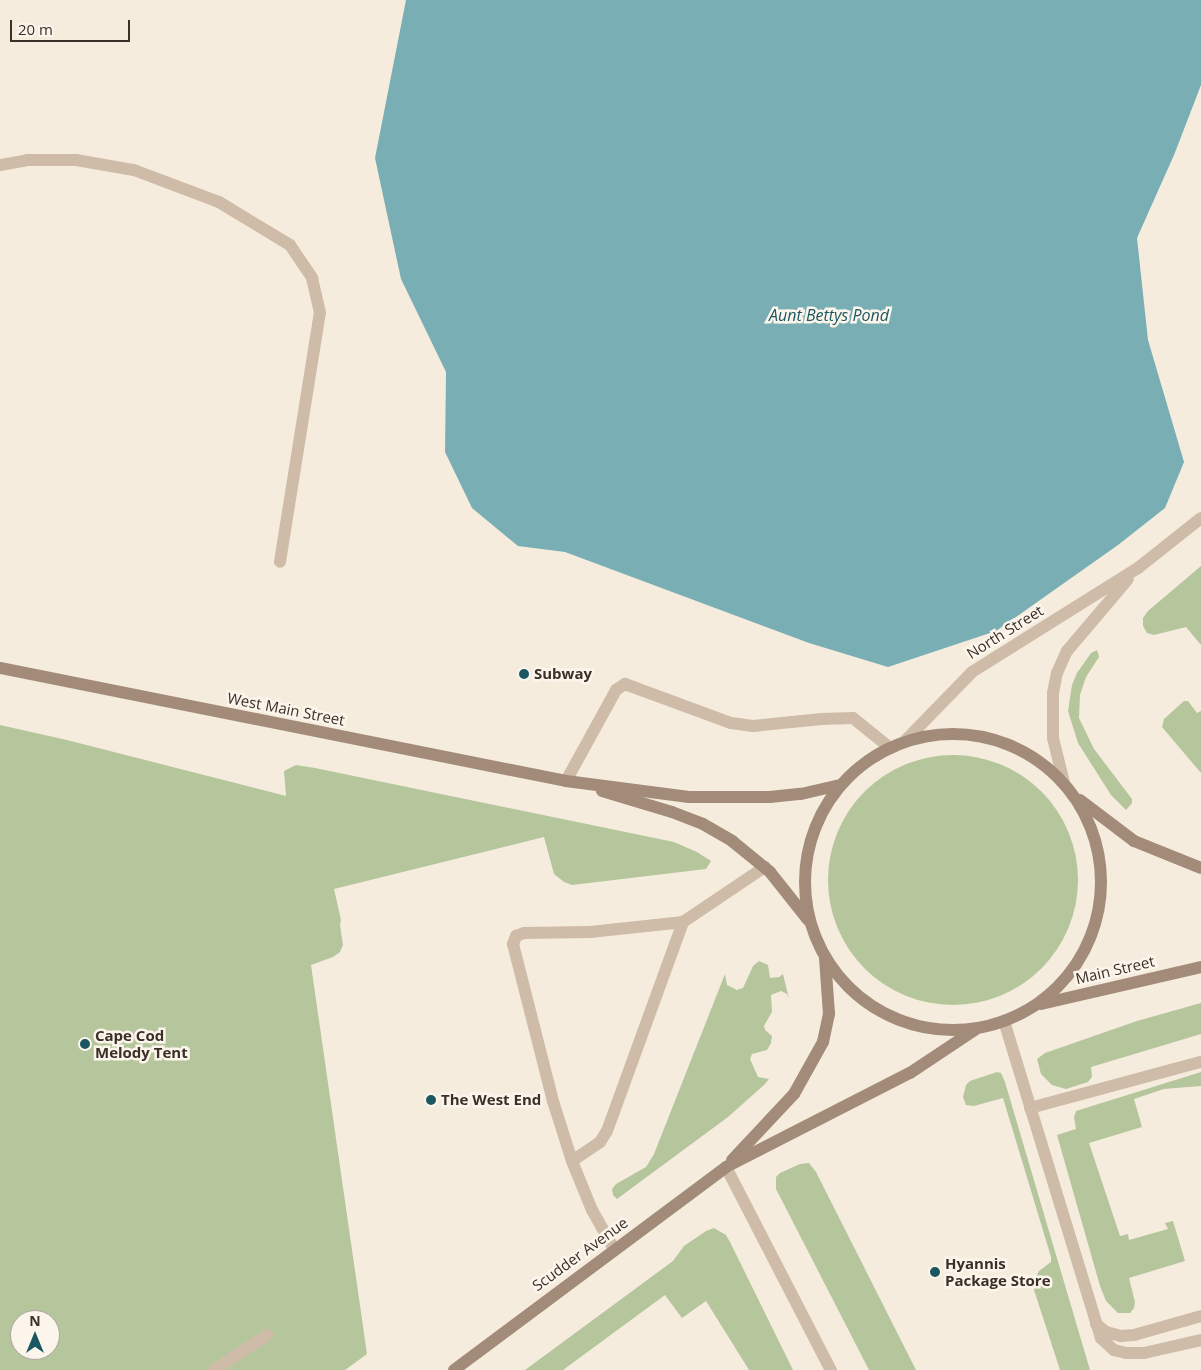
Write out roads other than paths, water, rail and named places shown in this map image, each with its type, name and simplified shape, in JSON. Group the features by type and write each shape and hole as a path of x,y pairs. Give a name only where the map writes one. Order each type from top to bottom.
{"main road":[{"name":"West Main Street","path":"0,668 566,780 689,796 770,797 801,794 840,784"},
{"path":"938,734 973,735 1007,744 1038,760 1064,783 1076,798 1096,840 1101,879 1099,910 1083,954 1070,973 1054,990 1036,1005 1004,1021 959,1030 942,1029 907,1023 882,1012 860,998 841,980 825,958 810,922 805,893 806,864 816,826 824,808 840,784 859,766 904,742 938,734"},
{"name":"West Main Street","path":"566,780 672,812 703,824 732,841 765,867 810,922"},
{"path":"1076,798 1134,841 1201,868"},
{"name":"Scudder Avenue","path":"726,1167 794,1094 823,1042 829,1014 825,958"},
{"name":"Main Street","path":"1036,1005 1201,968"},
{"name":"Scudder Avenue","path":"454,1370 726,1167 910,1073 983,1025"}],"street":[{"path":"0,165 27,160 76,160 134,170 219,202 290,245 312,278 320,312 280,562"},
{"name":"North Street","path":"904,742 972,672 1138,568 1201,518"},
{"name":"North Street","path":"1064,783 1053,738 1053,693 1057,673 1072,644 1138,568"},
{"path":"566,780 616,690 625,684 730,723 752,726 853,718 890,748"},
{"path":"614,1249 592,1210 572,1161 553,1101 513,944 516,936 524,933 590,932 683,922 765,867"},
{"path":"572,1161 600,1142 607,1131 683,922"},
{"path":"1004,1021 1100,1338 1114,1350 1126,1353 1144,1353 1201,1340"},
{"path":"1030,1108 1201,1062"},
{"path":"726,1167 830,1370"},
{"path":"1096,1324 1106,1332 1121,1336 1134,1335 1201,1316"},
{"path":"214,1370 267,1335"}],"water":[{"name":"Aunt Bettys Pond","path":"406,0 1201,0 1201,85 1174,155 1137,238 1148,340 1184,462 1165,508 1118,545 996,631 888,667 809,643 565,552 518,546 472,508 445,452 446,372 401,279 375,158"}],"place":[{"name":"Subway","path":"524,674"},
{"name":"Cape Cod Melody Tent","path":"85,1044"},
{"name":"The West End","path":"431,1100"},
{"name":"Hyannis Package Store","path":"935,1272"}]}
